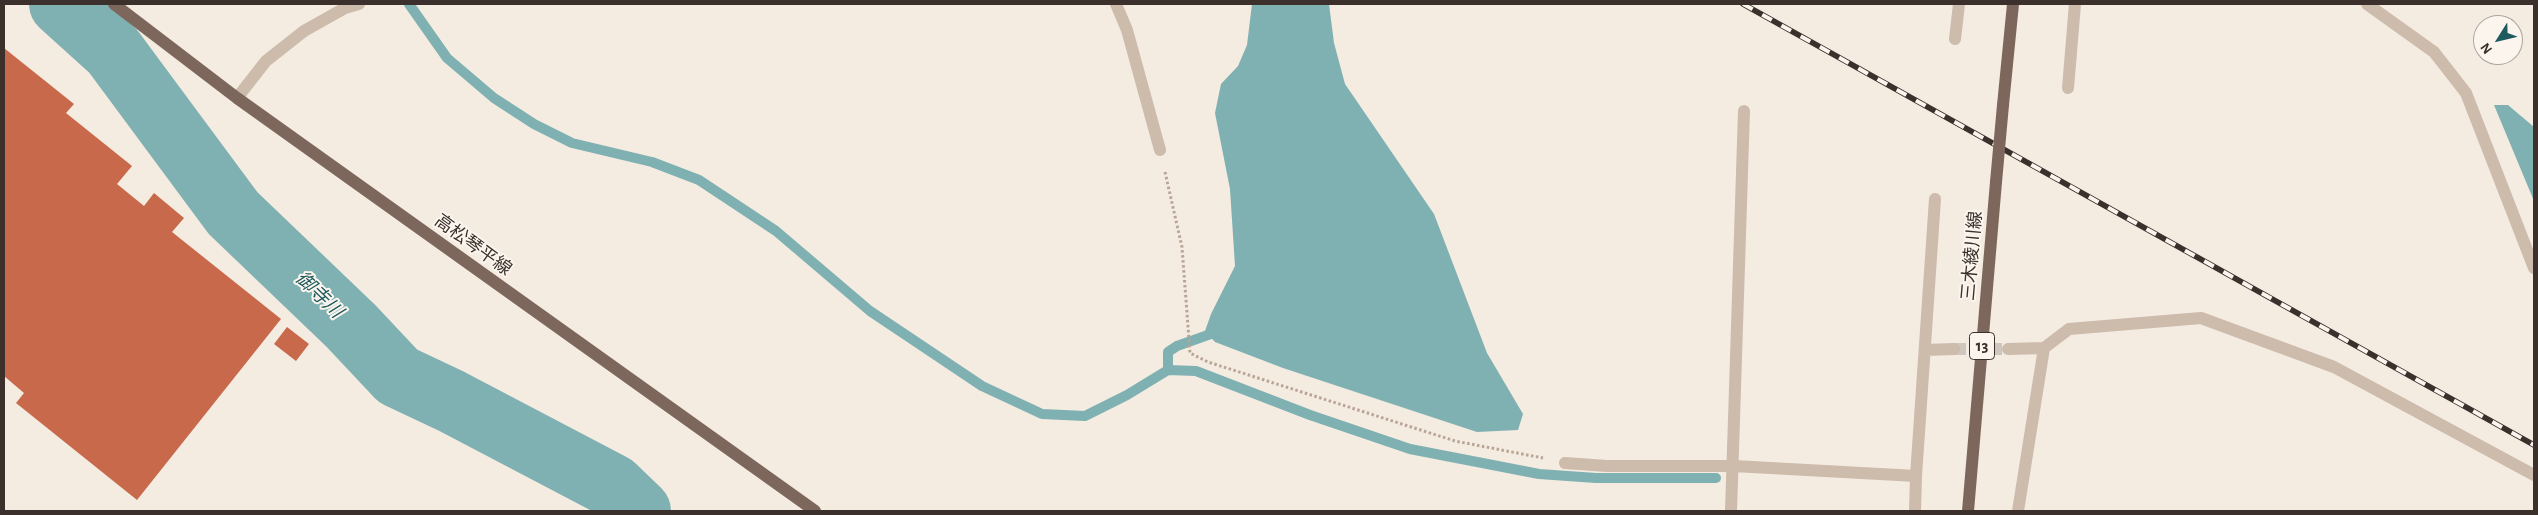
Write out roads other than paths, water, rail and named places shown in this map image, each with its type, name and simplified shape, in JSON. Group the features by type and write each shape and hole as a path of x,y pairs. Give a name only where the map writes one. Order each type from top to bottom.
{"main road":[{"name":"高松琴平線","path":"114,4 237,98 815,511"},
{"name":"三木綾川線","path":"1968,511 2013,4"}],"street":[{"path":"237,98 266,61 304,31 345,8 359,4"},
{"path":"1116,4 1127,30 1160,150"},
{"path":"1955,39 1959,4"},
{"path":"2068,88 2075,4"},
{"path":"2367,4 2395,26 2434,52 2466,93 2534,268"},
{"path":"1731,511 1734,466 1744,111"},
{"path":"1915,511 1935,199"},
{"path":"2008,349 2044,348 2069,329 2201,318 2334,367 2534,476"},
{"path":"2018,511 2044,348"},
{"path":"1925,350 1954,349"},
{"path":"1565,463 1607,466 1734,466 1916,476"}],"water":[{"path":"1252,4 1329,4 1334,43 1345,84 1434,214 1487,353 1523,414 1518,430 1477,432 1283,368 1215,342 1205,331 1211,314 1235,266 1230,189 1215,113 1221,84 1238,66 1247,45"},
{"path":"2494,105 2508,105 2534,127 2534,201"}],"waterway":[{"name":"御寺川","path":"61,4 113,51 233,213 351,326 398,376 451,401 613,486 639,511"},
{"path":"409,4 447,58 494,98 534,124 572,143 652,162 699,180 776,231 870,311 982,386 1042,414 1085,416 1127,395 1168,370 1196,371 1310,415 1410,449 1539,474 1596,478 1716,478"},
{"path":"1168,370 1168,352 1177,346 1222,330"}],"tunnel":[{"path":"1954,349 2008,349"}],"railway":[{"path":"1743,4 2534,445"}]}
